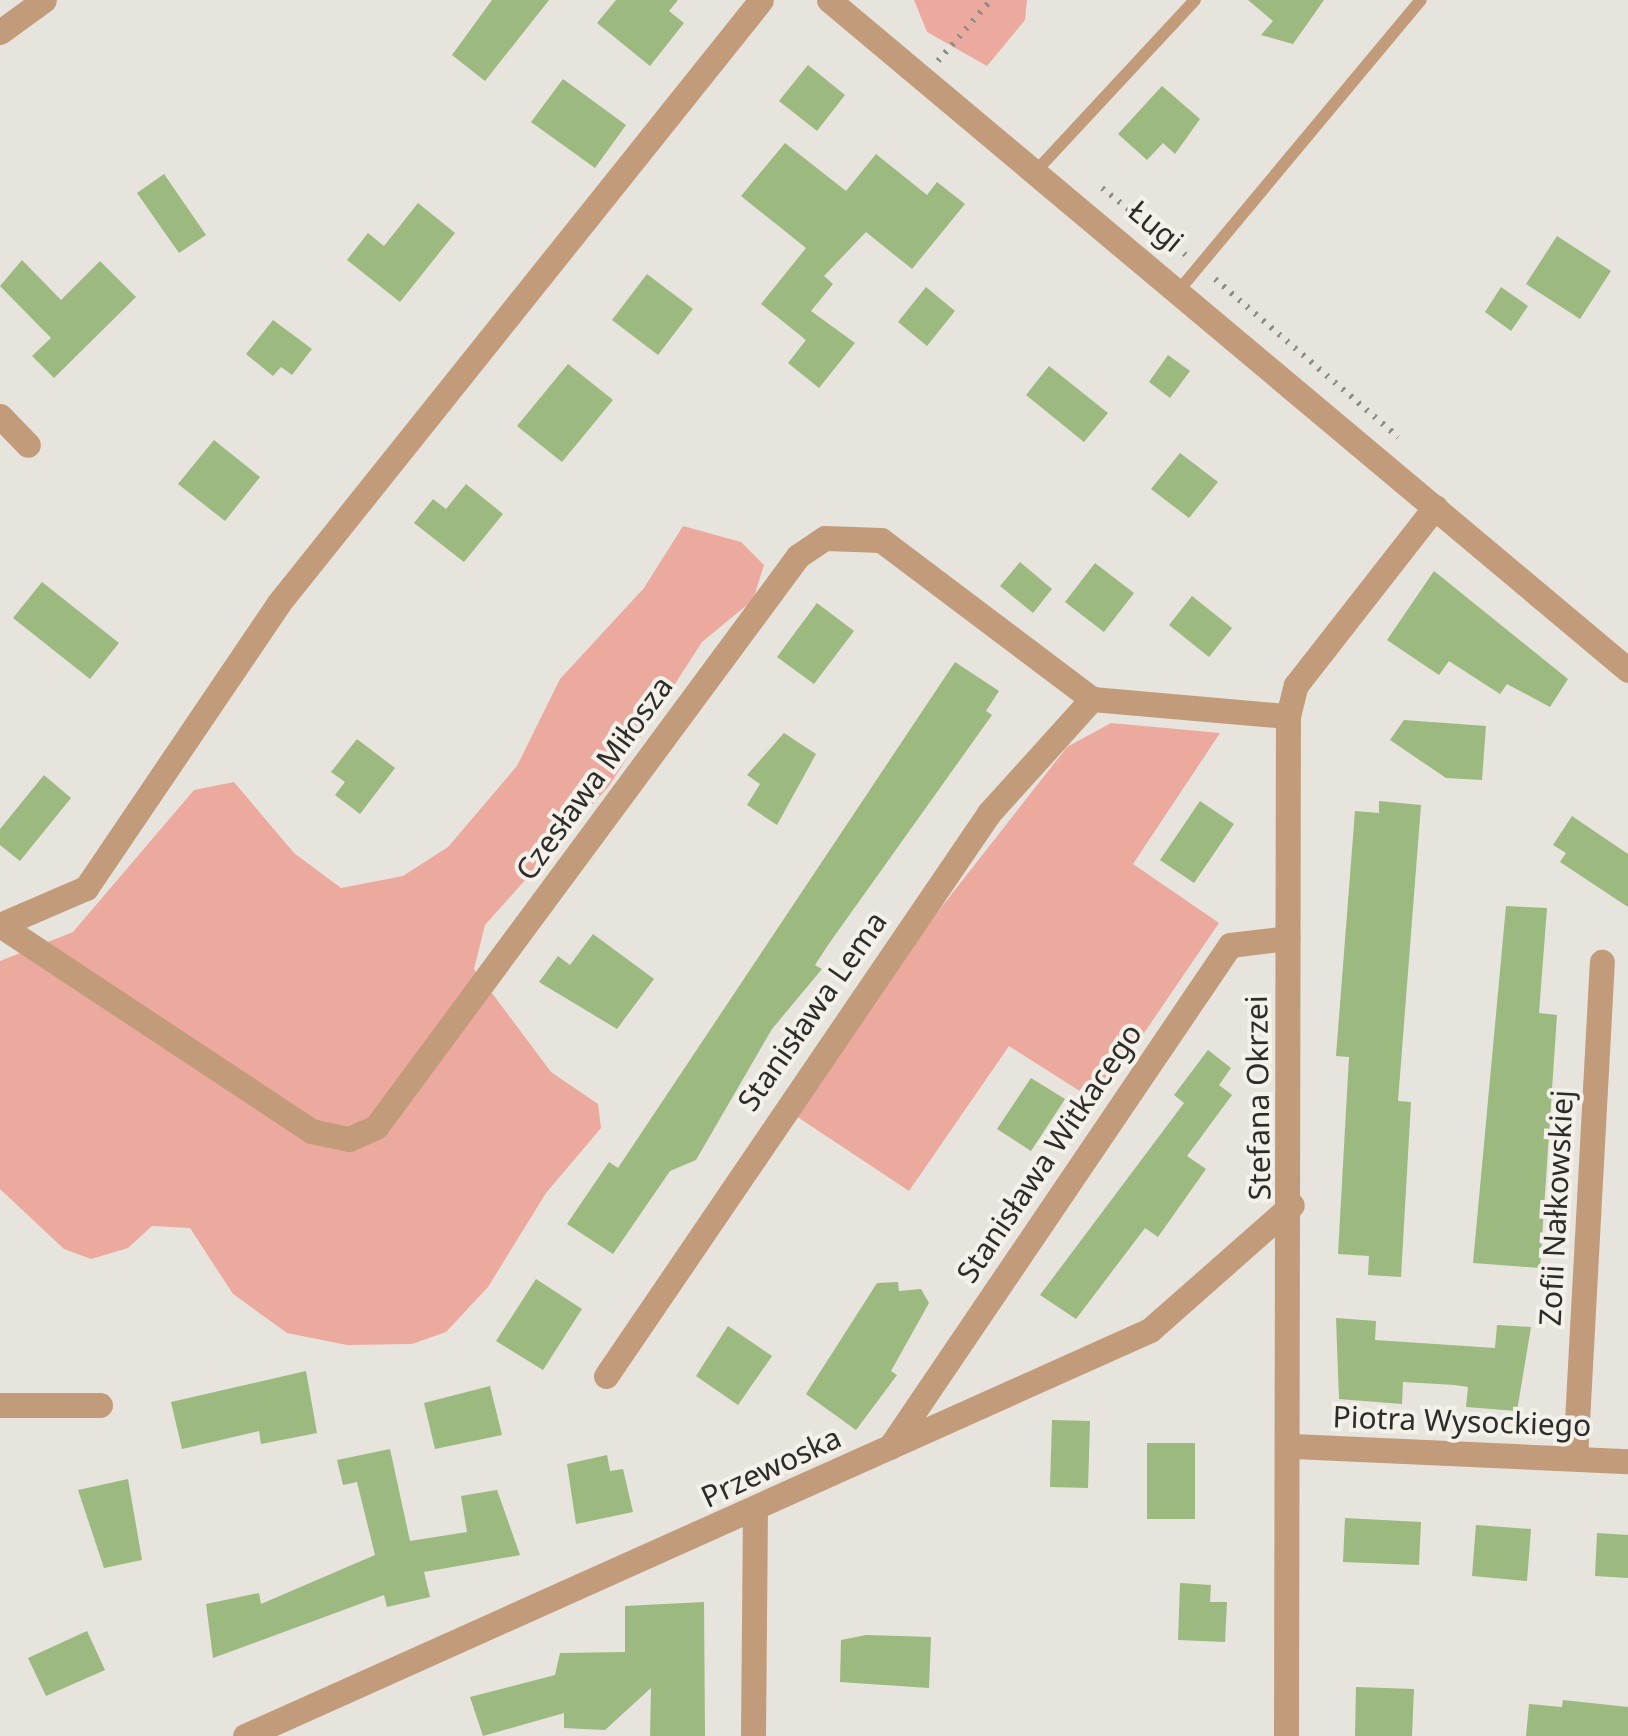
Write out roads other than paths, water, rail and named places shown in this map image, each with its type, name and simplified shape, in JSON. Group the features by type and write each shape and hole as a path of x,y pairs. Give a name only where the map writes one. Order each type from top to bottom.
{"street":[{"path":"0,32 44,0"},
{"path":"0,925 86,888 278,604 761,0"},
{"name":"Ługi","path":"829,0 1180,288 1628,670"},
{"path":"0,416 28,445"},
{"name":"Stefana Okrzei","path":"1286,1736 1293,1446 1288,716 1296,685 1435,508"},
{"name":"Czesława Miłosza","path":"0,925 311,1131 349,1139 376,1128 798,556 826,538 882,540 1092,699"},
{"path":"1092,699 1288,716"},
{"name":"Stanisława Lema","path":"606,1376 988,813 1092,699"},
{"name":"Stanisława Witkacego","path":"890,1447 1230,945 1288,938"},
{"name":"Zofii Nałkowskiej","path":"1574,1458 1602,962"},
{"name":"Przewoska","path":"244,1736 755,1512 1150,1330 1292,1205"},
{"path":"0,1405 100,1405"},
{"name":"Piotra Wysockiego","path":"1293,1446 1628,1461"},
{"path":"753,1736 755,1512"}],"lane":[{"path":"1038,170 1195,0"},
{"path":"1180,288 1421,0"}]}
